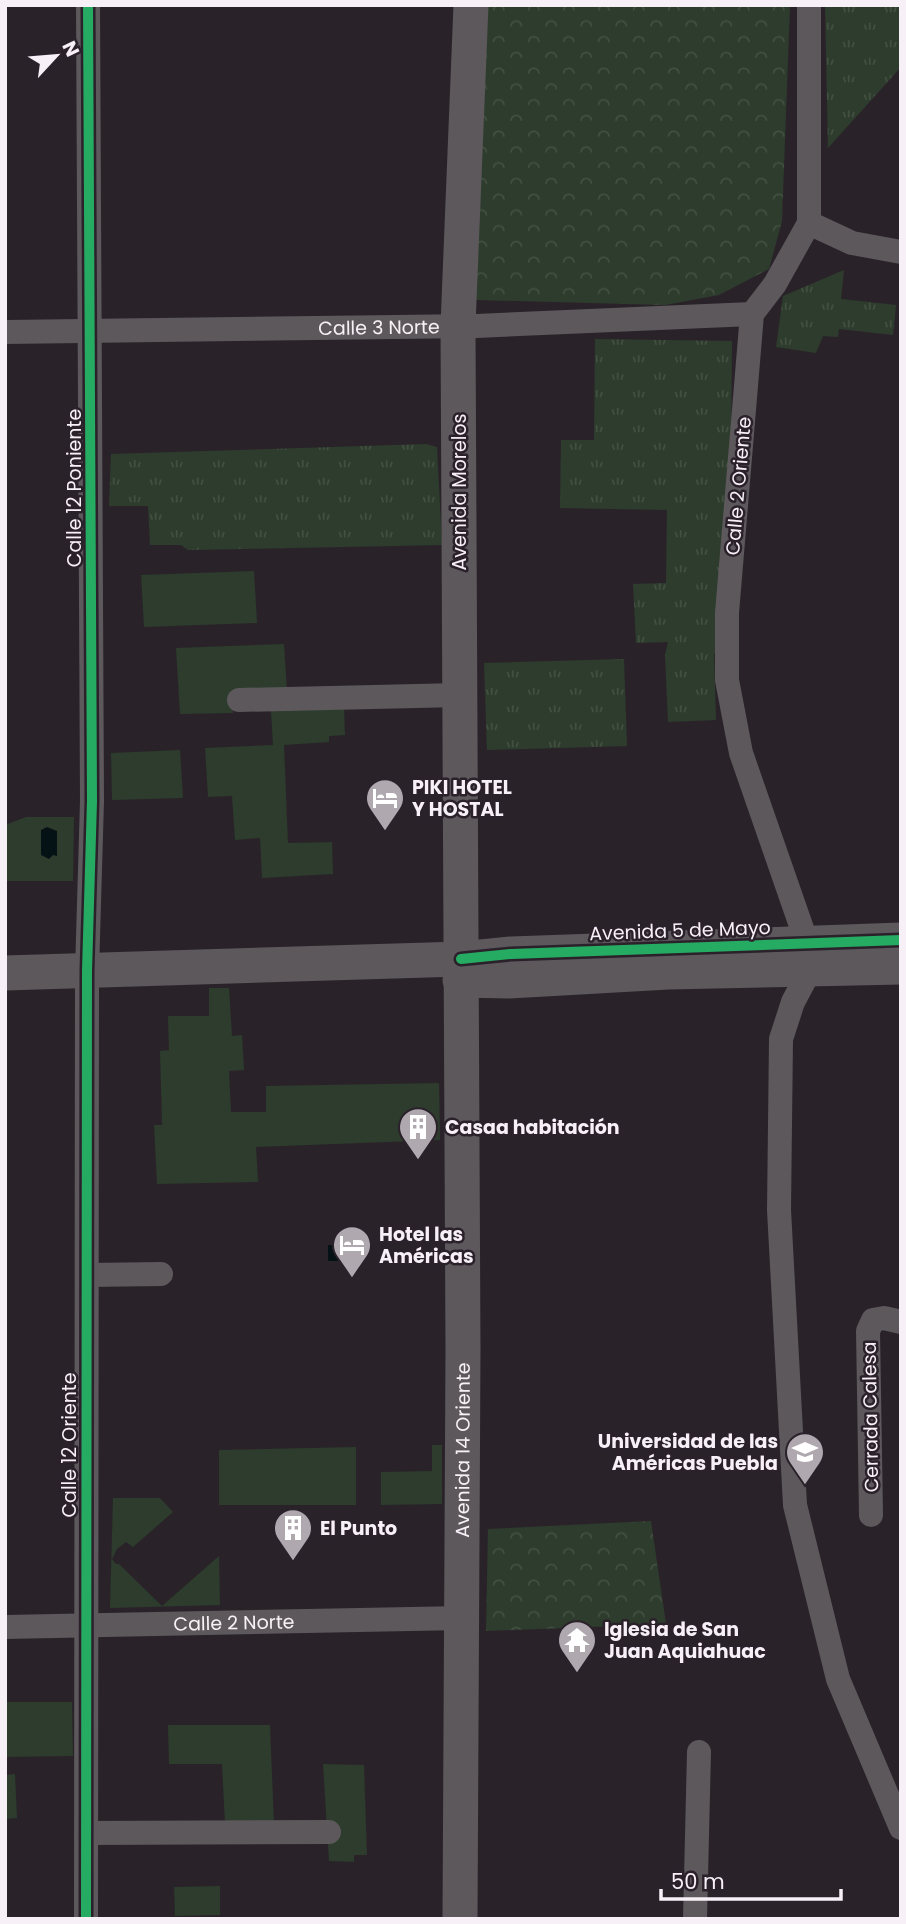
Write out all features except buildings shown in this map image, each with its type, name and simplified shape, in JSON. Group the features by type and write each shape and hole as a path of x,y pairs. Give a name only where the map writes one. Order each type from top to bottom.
{"main road":[{"name":"Avenida Morelos","path":"461,969 458,326 471,5"},
{"path":"5,973 461,969 509,981 668,972 808,957 901,940"},
{"path":"808,957 901,967"},
{"name":"Avenida 14 Oriente","path":"460,1919 463,1618 461,969"}],"street":[{"name":"Calle 12 Poniente","path":"87,971 92,801 88,5"},
{"path":"752,314 775,284 809,223 808,5"},
{"path":"809,223 852,243 901,252"},
{"name":"Calle 3 Norte","path":"5,332 458,326 752,314"},
{"name":"Calle 2 Oriente","path":"752,314 727,613 727,680 741,753 808,957"},
{"path":"239,699 460,695"},
{"path":"808,957 781,1040 779,1210 795,1505 838,1679 901,1828"},
{"name":"Calle 12 Oriente","path":"86,1919 87,971"},
{"path":"87,1275 161,1274"},
{"name":"Cerrada Calesa","path":"871,1515 868,1331 873,1320 884,1318 901,1322"},
{"name":"Calle 2 Norte","path":"5,1627 463,1618"},
{"path":"695,1919 699,1752"},
{"path":"86,1833 329,1832"}],"green space":[{"path":"484,5 790,5 782,221 769,269 719,295 665,305 476,300"},
{"path":"825,5 901,5 901,67 828,148"},
{"path":"844,270 841,299 896,305 893,335 839,329 838,337 823,336 816,353 776,347 783,296"},
{"path":"595,339 732,341 729,655 714,654 716,720 668,722 665,655 668,642 636,643 633,584 666,583 667,510 560,508 561,440 594,440"},
{"path":"426,444 437,447 442,545 188,550 181,545 150,545 148,506 109,506 111,454"},
{"path":"254,571 257,623 144,627 141,575"},
{"path":"284,644 287,691 232,694 233,713 180,714 176,648"},
{"path":"624,659 627,746 487,750 484,663"},
{"path":"344,706 345,735 329,736 329,742 284,745 288,843 332,842 333,874 262,878 260,838 235,840 232,796 208,797 205,748 273,745 271,711"},
{"path":"180,750 183,798 112,800 111,753"},
{"path":"26,817 74,817 73,881 5,881 5,825"},
{"path":"209,988 229,988 232,1036 242,1035 244,1070 229,1071 231,1112 266,1112 266,1086 439,1083 440,1140 256,1147 258,1182 157,1184 154,1125 162,1125 160,1051 169,1050 168,1016 209,1016"},
{"path":"432,1445 442,1445 442,1504 381,1505 381,1472 432,1471"},
{"path":"356,1447 356,1505 219,1505 219,1450"},
{"path":"113,1498 160,1498 173,1512 133,1547 126,1542 117,1549 112,1559 116,1564 162,1606 219,1556 220,1605 110,1608"},
{"path":"651,1521 666,1624 486,1631 488,1529"},
{"path":"5,1702 72,1702 73,1756 5,1757"},
{"path":"168,1725 270,1725 274,1825 225,1824 222,1764 169,1764"},
{"path":"323,1764 364,1765 367,1855 354,1855 354,1862 329,1861"},
{"path":"15,1774 17,1818 5,1819 5,1775"},
{"path":"220,1886 220,1915 175,1916 174,1887"}],"shaded area":[{"path":"47,827 57,831 57,856 53,855 49,859 41,855 41,830"},
{"path":"328,1245 350,1245 351,1261 328,1261"}],"cycle path":[{"path":"86,1919 87,971 92,801 88,5"},
{"name":"Avenida 5 de Mayo","path":"461,959 511,954 901,940"}],"place":[{"name":"PIKI HOTEL Y HOSTAL","path":"385,832"},
{"name":"Casaa habitación","path":"418,1161"},
{"name":"Hotel las Américas","path":"352,1279"},
{"name":"Universidad de las Américas Puebla","path":"805,1486"},
{"name":"El Punto","path":"293,1562"},
{"name":"Iglesia de San Juan Aquiahuac","path":"577,1674"}]}
